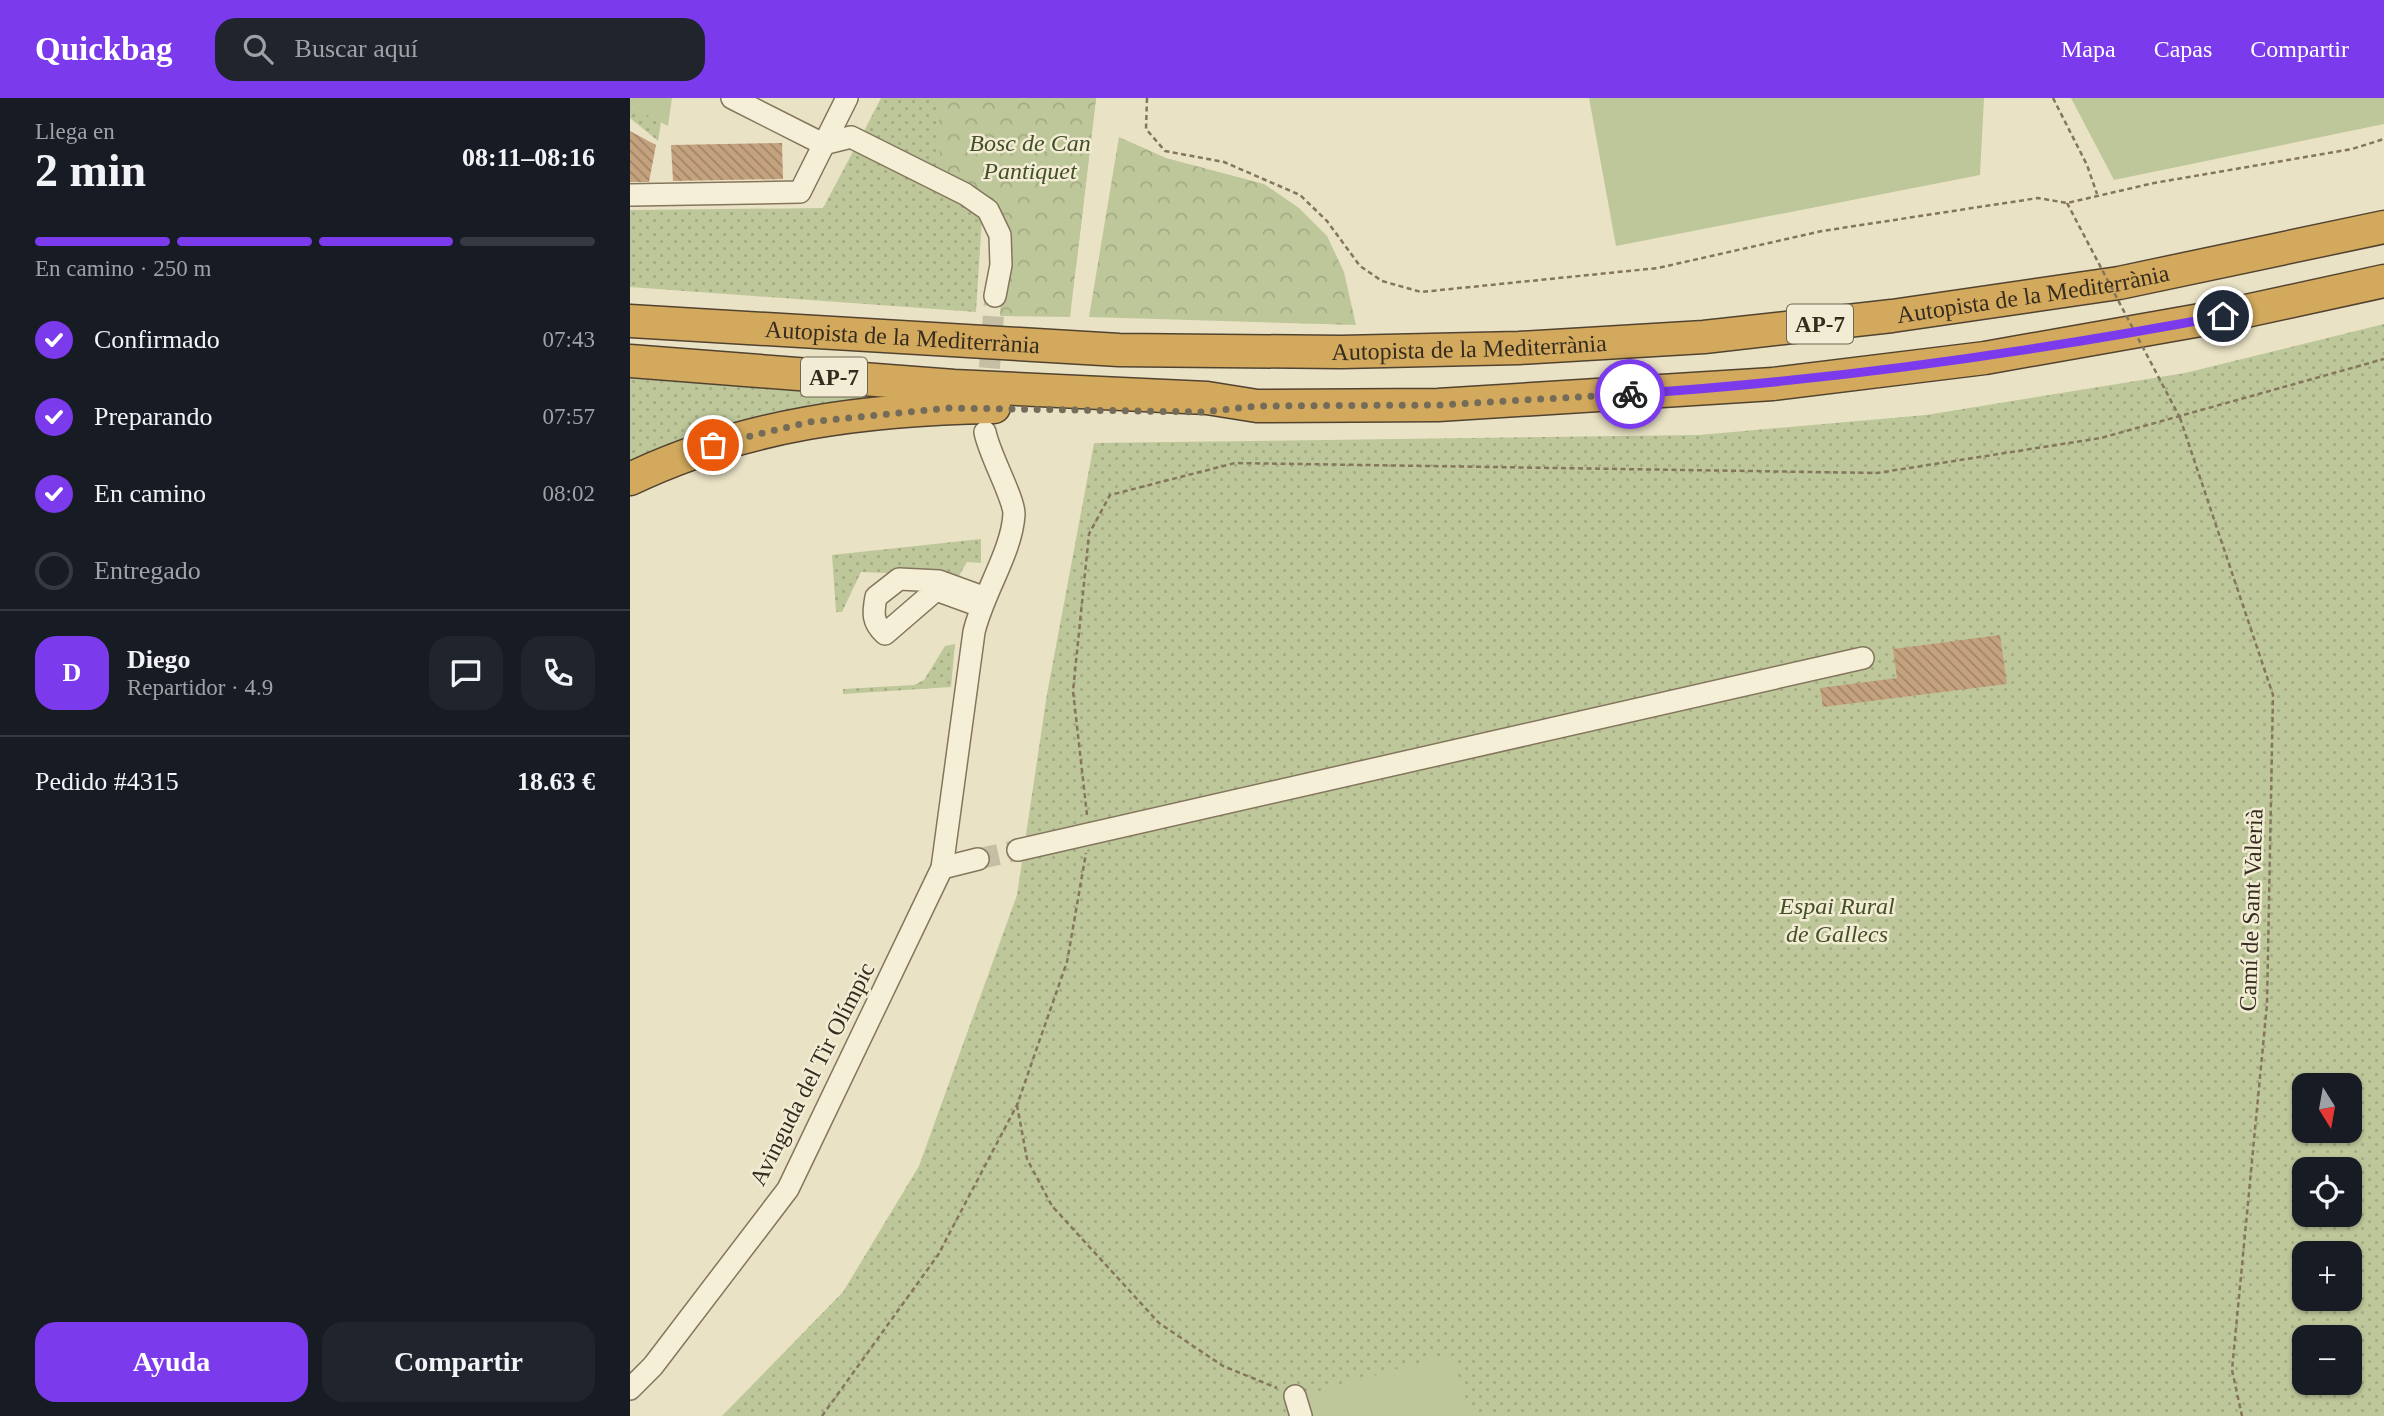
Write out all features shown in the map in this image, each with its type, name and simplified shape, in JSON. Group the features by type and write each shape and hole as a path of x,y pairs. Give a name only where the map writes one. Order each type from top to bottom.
{"highway":[{"name":"Autopista de la Mediterrània","path":"630,321 1119,350 1436,351 1704,337 1892,316 2119,283 2384,227"},
{"name":"Autopista de la Mediterrània","path":"630,361 1038,399 1113,401 1207,398 1257,406 1438,405 1773,384 2008,355 2223,316 2384,281"},
{"path":"2337,292 2384,286"},
{"path":"630,306 943,329 996,344"},
{"path":"630,479 695,451 786,425 1038,399"}],"street":[{"path":"630,195 800,192 847,98"},
{"path":"746,101 823,144 851,137 965,194 988,210 1000,235 1002,265 995,296"},
{"name":"Avinguda del Tir Olímpic","path":"630,1389 653,1366 788,1189 942,868 982,601 1004,555 1014,512 989,451 985,432"},
{"path":"899,579 939,581 982,601 936,590 885,634 875,625 873,613 876,597 899,579"},
{"path":"1018,850 1863,658"},
{"path":"942,868 978,859"}],"path":[{"path":"1147,98 1146,129 1165,151 1224,162 1300,194 1326,221 1360,266 1382,281 1421,292 1658,268 1822,232 2038,198 2067,203 2097,194 2352,149 2384,138"},
{"path":"2053,98 2087,165 2097,194"},
{"name":"Camí de Sant Valerià","path":"2067,203 2180,418 2273,695 2267,1004 2232,1370 2242,1416"},
{"path":"821,1416 938,1255 1017,1105 1067,962 1089,832 1073,691 1089,534 1110,495 1235,463 1877,473 2101,438 2384,359"},
{"path":"1017,1105 1027,1159 1052,1206 1159,1323 1223,1366 1298,1406"}],"green space":[{"path":"630,98 672,98 668,126 630,106"},
{"name":"Bosc de Can Pantiquet","path":"881,98 1096,98 1076,268 1004,223 985,193 863,133"},
{"name":"Bosc de Can Pantiquet","path":"939,98 1096,98 1070,317 1000,316 1004,223 985,193 940,169"},
{"path":"1589,98 1984,98 1980,175 1616,246"},
{"path":"2071,98 2384,98 2384,124 2114,180"},
{"path":"630,106 661,122 658,141 630,118"},
{"path":"1119,137 1166,158 1264,184 1299,208 1327,236 1344,272 1356,325 1089,317"},
{"path":"856,146 973,206 982,218 976,312 630,287 630,210 823,208"},
{"name":"Espai Rural de Gallecs","path":"2384,324 2384,1416 722,1416 843,1292 919,1166 1017,895 1047,694 1094,443 1699,435 1926,415 2185,373"},
{"path":"630,377 923,402 630,471"},
{"path":"981,539 981,563 967,562 956,581 936,575 861,572 842,612 836,612 832,555"},
{"path":"955,644 951,687 843,694 843,689 914,685 924,680 945,646"},
{"path":"1450,1354 1470,1416 1309,1416 1302,1396"}],"building":[{"path":"630,131 656,145 649,182 630,182"},
{"path":"782,143 783,179 673,181 671,145"},
{"path":"2000,635 2007,684 1823,707 1820,688 1897,678 1893,649"}],"tunnel":[{"path":"987,399 995,296"},
{"path":"978,859 1018,850"}],"way so far":[{"path":"713,445 786,425 831,418 948,408 1113,408 1202,412 1257,406 1438,405 1630,394"}],"route":[{"path":"1630,394 1773,384 2008,355 2223,316"}]}
